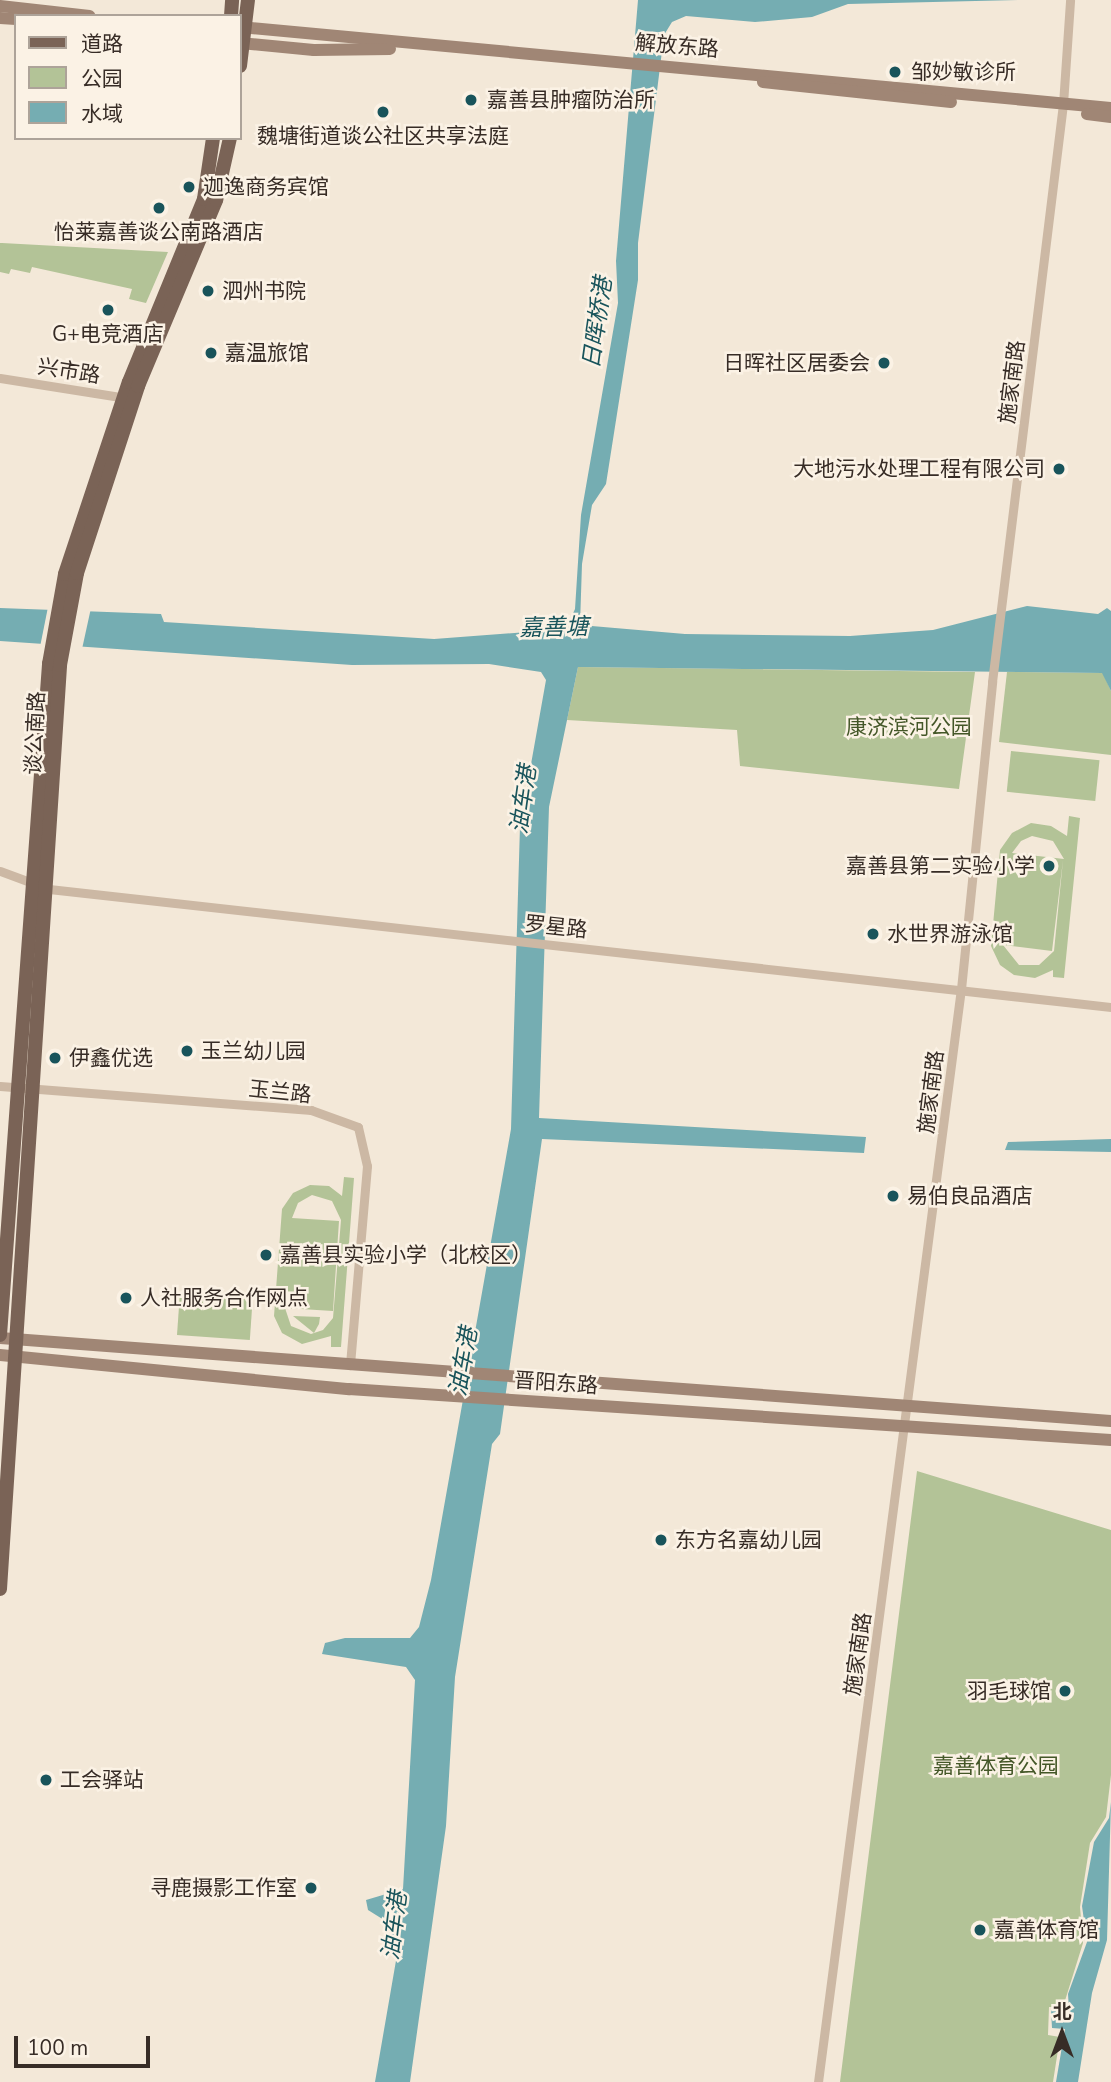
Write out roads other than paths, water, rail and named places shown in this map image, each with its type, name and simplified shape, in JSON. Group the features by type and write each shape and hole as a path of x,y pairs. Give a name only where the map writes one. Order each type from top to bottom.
{"main road":[{"path":"242,28 248,0"},
{"path":"0,6 71,14"},
{"name":"解放东路","path":"242,28 609,64"},
{"name":"解放东路","path":"242,43 314,50 386,49 683,70 1062,108 1111,117"},
{"name":"解放东路","path":"1062,108 1111,108"},
{"name":"谈公南路","path":"0,1337 42,886 55,664 71,574 128,399 204,199 213,140"},
{"name":"谈公南路","path":"128,399 216,200 230,140"},
{"name":"谈公南路","path":"0,1589 17,1339 24,1088"},
{"name":"晋阳东路","path":"0,1337 1111,1421"},
{"name":"晋阳东路","path":"0,1355 441,1395 1111,1440"}],"street":[{"name":"施家南路","path":"818,2082 910,1407 961,989 992,682 1062,108 1070,2"},
{"name":"兴市路","path":"0,378 128,399"},
{"name":"罗星路","path":"0,872 42,886 1111,1007"},
{"name":"玉兰路","path":"0,1086 311,1110 358,1127 367,1166 350,1365"}],"water":[{"name":"油车港","path":"638,0 1018,0 848,4 812,17 755,22 686,16 672,22 664,35 638,243 638,280 606,484 592,505 582,564 580,625 685,634 850,636 933,630 1027,606 1098,614 1107,608 1111,611 1111,691 1102,673 578,667 549,807 539,1118 866,1137 864,1153 542,1139 500,1434 492,1444 455,1677 446,1826 410,2082 375,2082 398,1949 384,1920 368,1910 366,1900 403,1889 415,1680 406,1667 322,1654 325,1643 345,1638 410,1638 419,1627 431,1580 511,1129 520,826 546,680 541,672 489,664 352,665 0,641 0,608 161,614 164,622 434,639 566,629 575,609 581,515 618,303 616,261"},
{"path":"1111,1139 1111,1152 1005,1150 1008,1142"},
{"path":"1111,1802 1107,1940 1092,1993 1078,2082 1056,2082 1065,2029 1052,2028 1051,2010 1069,2009 1068,1994 1087,1942 1082,1906 1094,1842 1109,1818"}],"place":[{"name":"邹妙敏诊所","path":"895,72"},
{"name":"嘉善县肿瘤防治所","path":"471,100"},
{"name":"魏塘街道谈公社区共享法庭","path":"383,112"},
{"name":"迦逸商务宾馆","path":"189,187"},
{"name":"怡莱嘉善谈公南路酒店","path":"159,208"},
{"name":"泗州书院","path":"208,291"},
{"name":"G+电竞酒店","path":"108,310"},
{"name":"嘉温旅馆","path":"211,353"},
{"name":"日晖社区居委会","path":"884,363"},
{"name":"大地污水处理工程有限公司","path":"1059,469"},
{"name":"嘉善县第二实验小学","path":"1049,866"},
{"name":"水世界游泳馆","path":"873,934"},
{"name":"玉兰幼儿园","path":"187,1051"},
{"name":"伊鑫优选","path":"55,1058"},
{"name":"易伯良品酒店","path":"893,1196"},
{"name":"嘉善县实验小学（北校区）","path":"266,1255"},
{"name":"人社服务合作网点","path":"126,1298"},
{"name":"东方名嘉幼儿园","path":"661,1540"},
{"name":"羽毛球馆","path":"1065,1691"},
{"name":"工会驿站","path":"46,1780"},
{"name":"寻鹿摄影工作室","path":"311,1888"},
{"name":"嘉善体育馆","path":"980,1930"}],"water label":[{"name":"日晖桥港","path":"598,323"},
{"name":"嘉善塘","path":"554,628"}],"park label":[{"name":"康济滨河公园","path":"909,727"},
{"name":"嘉善体育公园","path":"996,1766"}]}
